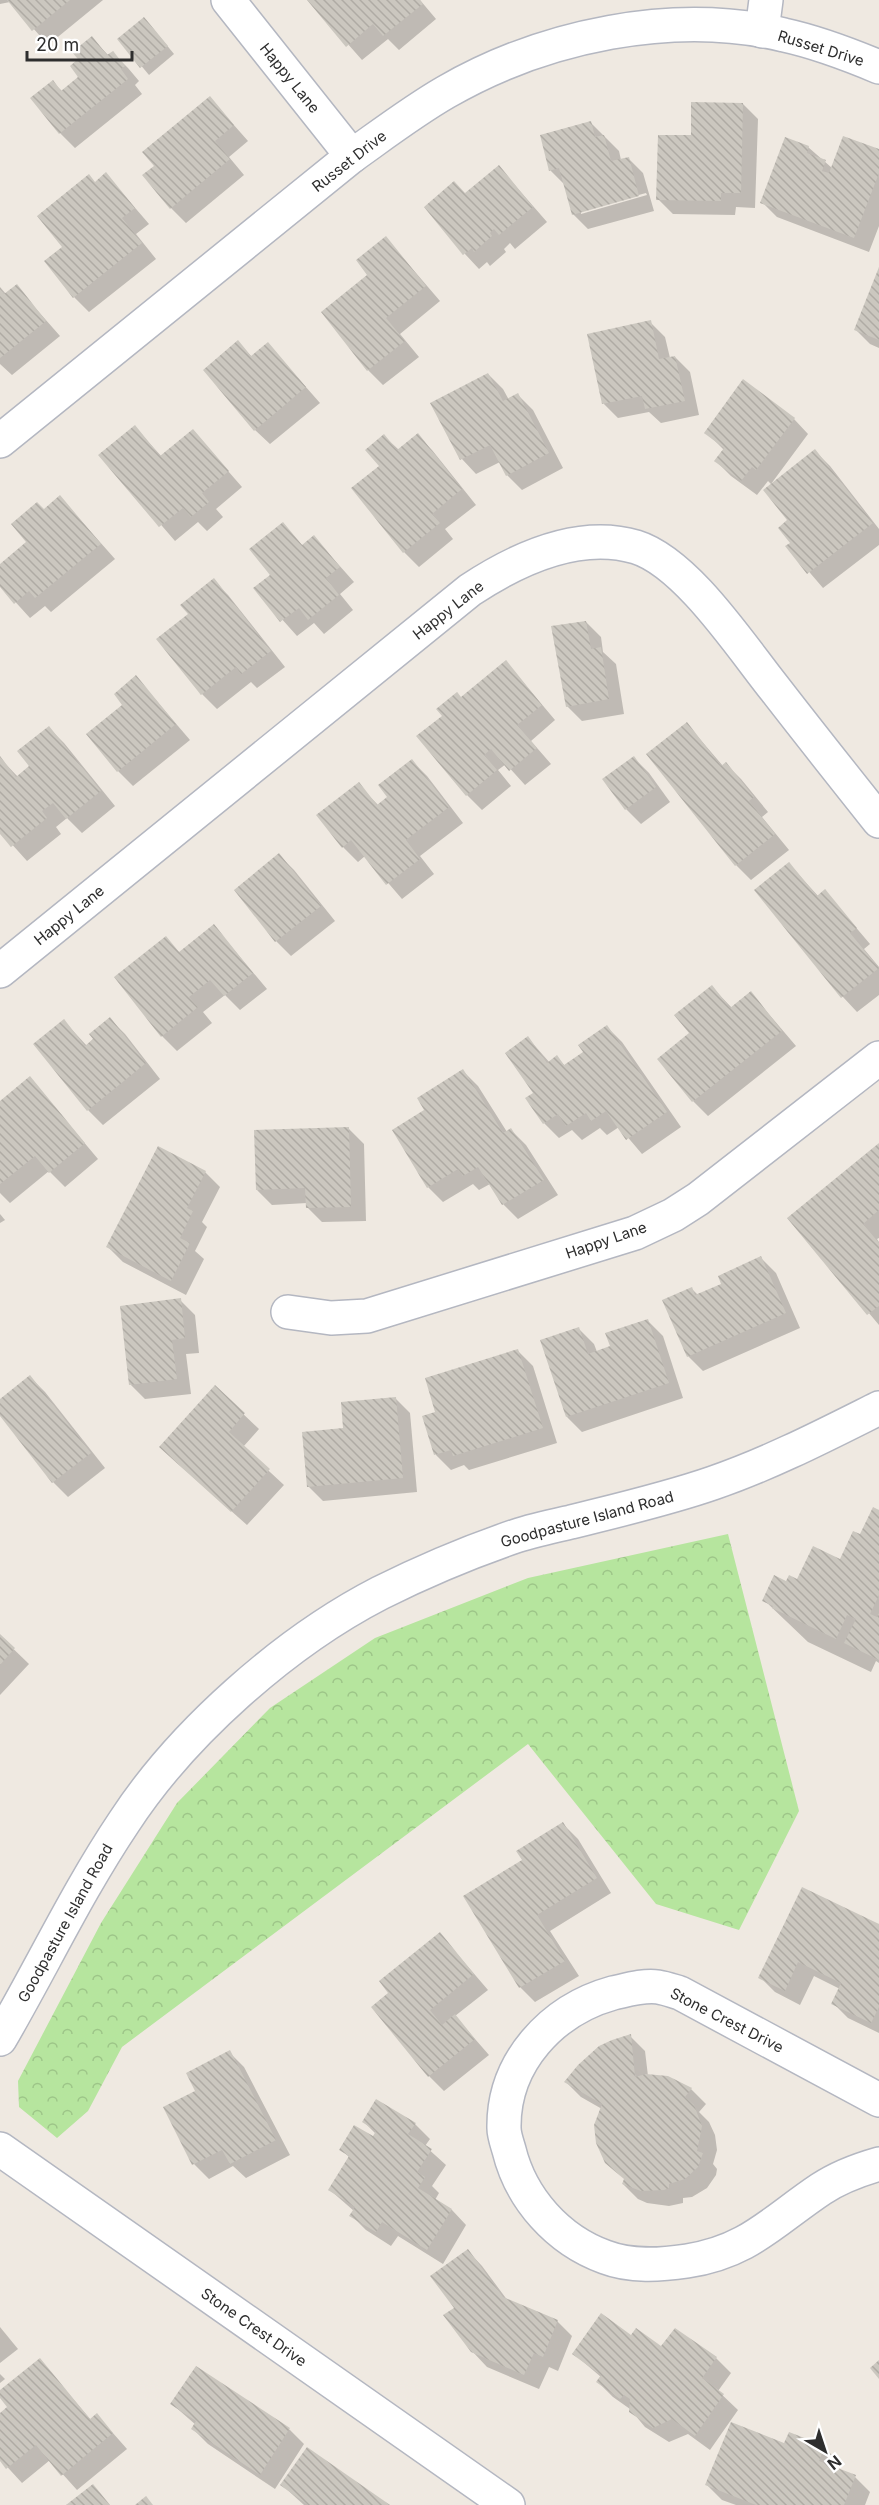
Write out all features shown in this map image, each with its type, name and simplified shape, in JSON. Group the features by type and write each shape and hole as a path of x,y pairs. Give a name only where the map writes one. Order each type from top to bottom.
{"street":[{"name":"Happy Lane","path":"228,0 352,156"},
{"name":"Russet Drive","path":"0,441 352,156 412,113 449,90 480,75 554,46 610,31 650,27 716,26 764,15 784,34 879,67"},
{"name":"Happy Lane","path":"0,971 470,590 497,572 525,558 557,548 589,543 613,543 637,548 653,555 672,568 706,602 879,821"},
{"name":"Happy Lane","path":"288,1312 332,1318 367,1316 635,1233 673,1215 698,1199 879,1058"},
{"name":"Goodpasture Island Road","path":"0,2039 86,1881 126,1819 172,1759 222,1708 266,1669 313,1635 377,1594 443,1563 520,1535 650,1502 712,1483 786,1455 879,1408"},
{"name":"Stone Crest Drive","path":"879,2100 680,1992 657,1987 631,1988 593,1999 566,2013 540,2035 521,2065 507,2099 504,2130 512,2165 529,2197 549,2222 578,2243 606,2258 636,2264 687,2261 714,2256 768,2230 822,2188 841,2177 879,2163"},
{"name":"Stone Crest Drive","path":"0,2149 508,2505"}],"green space":[{"path":"728,1534 799,1811 739,1930 656,1904 528,1744 122,2047 88,2111 57,2138 19,2107 18,2081 101,1923 177,1803 270,1708 375,1638 528,1578"}],"building":[{"path":"7,0 70,0 32,31"},
{"path":"307,0 420,0 423,4 383,36 373,24 346,47"},
{"path":"144,17 168,46 140,68 117,39"},
{"path":"92,36 107,55 113,51 125,66 121,69 128,79 59,134 30,98 53,80 61,91 78,77 70,66 78,59 72,52"},
{"path":"210,96 234,125 215,141 230,159 170,209 142,175 154,166 142,152"},
{"path":"691,102 743,103 741,193 721,193 721,201 656,200 658,135 691,135"},
{"path":"591,121 595,137 604,135 611,161 629,157 639,196 572,215 559,168 549,171 540,135"},
{"path":"843,136 879,149 879,173 854,238 760,203 785,137 809,146 807,153 826,160 822,171 829,173"},
{"path":"499,165 533,207 499,235 494,229 490,233 492,236 474,252 472,248 463,255 424,207 454,181 465,193"},
{"path":"106,172 135,208 122,218 142,243 73,298 44,261 62,247 37,216 89,174 95,182"},
{"path":"386,236 426,286 386,318 405,341 367,371 321,312 367,275 356,260"},
{"path":"879,267 879,340 854,330"},
{"path":"17,284 46,321 0,358 0,288 4,294"},
{"path":"651,320 659,359 675,356 685,401 645,409 642,396 602,404 587,334"},
{"path":"238,340 251,356 268,342 306,387 254,431 203,370"},
{"path":"488,373 503,401 518,393 549,453 506,476 490,445 460,460 430,403"},
{"path":"743,379 795,418 756,470 752,467 741,481 714,461 724,448 704,433"},
{"path":"135,425 160,456 193,429 229,471 202,493 209,502 191,517 183,508 159,527 98,455"},
{"path":"418,433 462,489 432,514 440,523 403,553 351,488 379,466 365,450 384,434 397,450"},
{"path":"815,449 873,523 807,574 785,546 790,543 778,528 787,520 763,490"},
{"path":"60,495 101,544 35,598 29,591 14,604 0,587 0,564 26,542 11,524 37,502 44,509"},
{"path":"283,522 302,545 314,535 340,567 326,578 339,595 308,620 299,608 280,622 253,588 270,575 249,549"},
{"path":"214,578 271,651 241,674 236,667 201,695 156,639 188,614 180,605"},
{"path":"586,621 591,649 601,647 609,699 566,707 551,626"},
{"path":"506,660 542,705 517,725 537,748 509,771 491,749 484,755 497,770 466,796 416,736 442,716 436,709 457,692 461,697"},
{"path":"136,675 176,724 117,772 86,734 122,705 114,694"},
{"path":"687,722 721,766 726,762 754,797 749,801 775,834 735,866 646,754"},
{"path":"49,726 101,791 66,819 53,803 42,811 47,818 11,847 0,834 0,756 16,777 29,766 17,751"},
{"path":"634,756 656,787 625,810 602,779"},
{"path":"412,759 449,807 406,840 420,859 386,885 351,840 342,848 316,815 359,782 377,805 387,797 378,785"},
{"path":"279,853 321,906 275,942 234,890"},
{"path":"789,862 817,896 825,889 857,928 850,933 879,968 841,998 754,890"},
{"path":"214,924 253,973 224,996 210,980 189,997 198,1007 161,1037 114,977 166,936 179,952"},
{"path":"712,985 730,1008 751,991 782,1031 692,1102 657,1059 689,1033 674,1015"},
{"path":"110,1017 146,1063 87,1111 33,1044 64,1019 85,1046 93,1039 89,1034"},
{"path":"607,1025 667,1112 626,1140 606,1111 591,1121 586,1113 566,1126 558,1114 543,1124 525,1098 533,1093 505,1053 528,1036 547,1063 557,1055 564,1065 583,1052 578,1045"},
{"path":"463,1069 503,1133 511,1128 544,1180 502,1205 478,1167 463,1176 458,1169 427,1188 392,1130 424,1110 417,1098"},
{"path":"30,1076 85,1143 49,1173 35,1156 0,1184 0,1101"},
{"path":"349,1127 351,1207 306,1208 305,1188 256,1190 254,1130"},
{"path":"879,1143 879,1210 863,1224 879,1243 879,1306 867,1315 787,1218"},
{"path":"158,1146 206,1171 187,1208 193,1211 180,1238 190,1243 171,1281 106,1247"},
{"path":"761,1256 786,1313 687,1357 662,1300 692,1287 695,1295 721,1284 718,1276"},
{"path":"181,1298 185,1338 172,1340 177,1379 129,1385 120,1306"},
{"path":"648,1319 669,1383 566,1417 540,1340 579,1327 588,1354 610,1346 605,1333"},
{"path":"518,1349 543,1428 453,1456 451,1450 434,1455 422,1416 435,1412 425,1378"},
{"path":"30,1375 91,1453 52,1483 0,1416 0,1399"},
{"path":"215,1385 245,1413 229,1432 270,1469 231,1512 159,1447"},
{"path":"396,1397 403,1478 307,1487 302,1432 343,1428 341,1402"},
{"path":"873,1507 879,1510 879,1595 870,1614 877,1617 879,1613 879,1660 844,1643 856,1619 847,1615 836,1639 762,1601 774,1575 786,1581 789,1575 797,1579 813,1546 840,1559 853,1531 860,1534"},
{"path":"0,1634 15,1648 0,1665"},
{"path":"563,1822 597,1878 537,1915 565,1961 519,1988 463,1896 522,1860 516,1851"},
{"path":"802,1887 879,1924 879,2007 871,2023 831,2004 841,1983 798,1962 785,1991 758,1978"},
{"path":"440,1932 474,1974 430,2010 442,2025 455,2014 475,2039 428,2077 371,2007 388,1993 379,1981"},
{"path":"631,2034 635,2077 646,2074 668,2076 692,2088 685,2097 694,2105 702,2126 697,2151 703,2153 698,2167 685,2179 669,2184 669,2188 664,2190 641,2191 622,2184 624,2179 605,2163 596,2143 594,2125 602,2104 564,2082 578,2065 599,2046"},
{"path":"230,2050 276,2140 230,2164 222,2150 192,2165 163,2107 195,2091 186,2073"},
{"path":"376,2099 416,2123 408,2134 432,2149 417,2172 425,2177 418,2188 452,2209 427,2250 382,2222 376,2232 349,2216 355,2207 328,2190 349,2156 339,2150 354,2125 373,2136 376,2131 362,2122"},
{"path":"468,2249 503,2297 558,2320 543,2357 534,2353 524,2375 471,2352 443,2315 454,2308 430,2276"},
{"path":"601,2313 631,2335 636,2328 661,2346 675,2328 717,2357 702,2378 724,2394 695,2436 672,2419 653,2428 629,2412 630,2399 624,2395 620,2399 596,2382 601,2375 572,2354"},
{"path":"40,2358 90,2419 97,2413 113,2433 61,2476 36,2445 6,2469 0,2461 0,2413 7,2407 0,2398 0,2390"},
{"path":"879,2360 879,2379 870,2368"},
{"path":"196,2366 290,2428 260,2475 191,2429 196,2421 170,2404"},
{"path":"731,2422 784,2443 789,2432 825,2446 819,2461 856,2475 844,2505 756,2505 705,2485"},
{"path":"307,2447 390,2505 308,2505 280,2485"},
{"path":"93,2484 110,2505 66,2505"},
{"path":"146,2496 153,2505 135,2505"}]}
